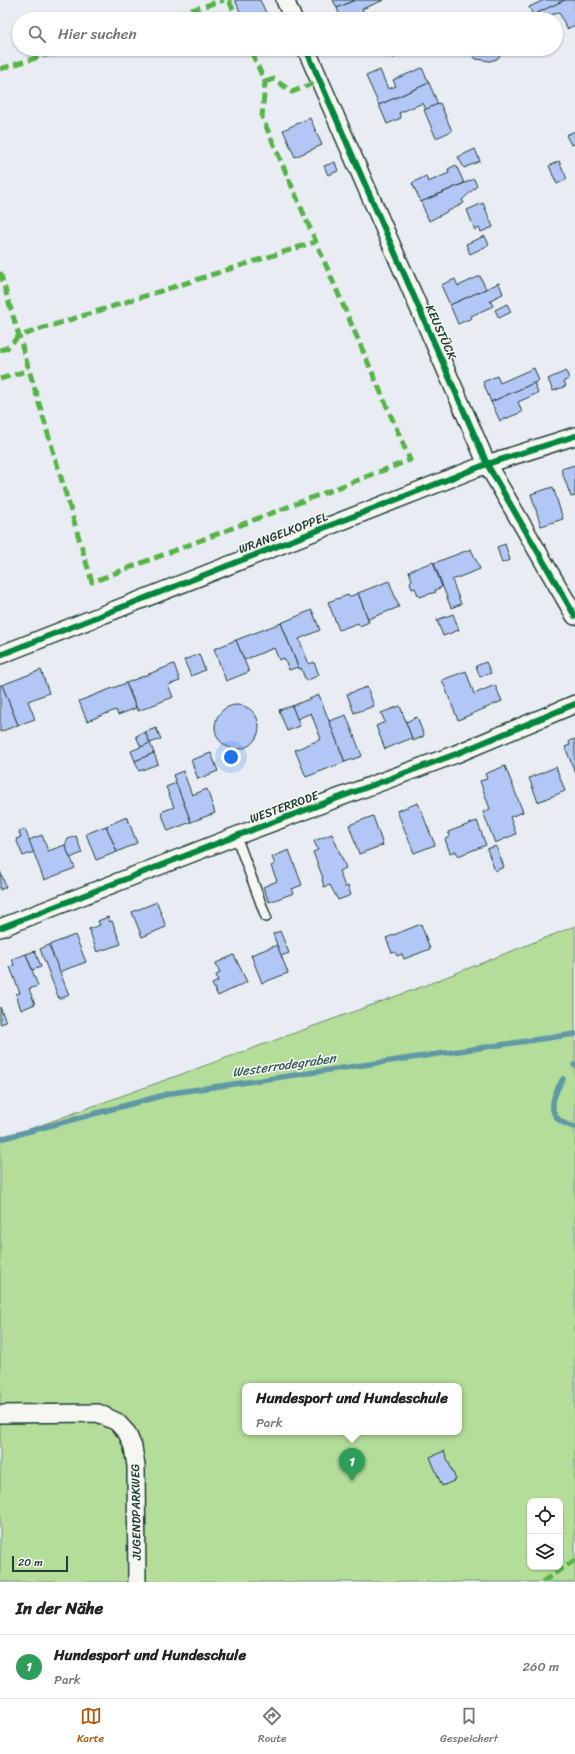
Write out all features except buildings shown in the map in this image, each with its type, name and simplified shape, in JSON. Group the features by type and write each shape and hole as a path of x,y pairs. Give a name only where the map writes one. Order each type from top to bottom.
{"street":[{"path":"285,0 290,12"},
{"name":"KEUSTÜCK","path":"309,56 487,464 575,616"},
{"name":"WRANGELKOPPEL","path":"0,656 487,464 575,436"},
{"name":"WESTERRODE","path":"0,928 236,836 456,754 575,704"},
{"name":"JUGENDPARKWEG","path":"0,1414 98,1412 116,1422 127,1432 133,1447 136,1466 137,1582"}],"lane":[{"path":"236,836 266,917"}],"green space":[{"path":"575,926 575,1582 0,1582 0,1140 416,989"}],"waterway":[{"name":"Westerrodegraben","path":"0,1139 172,1093 575,1034"},
{"path":"563,1079 555,1094 553,1108 559,1120 565,1124 575,1127"}],"marked path":[{"path":"185,12 224,0"},
{"path":"229,0 234,12"},
{"path":"0,69 42,56"},
{"path":"0,272 92,582 410,460 262,117 265,82 253,56"},
{"path":"265,82 274,79 292,92 319,81"},
{"path":"0,350 7,348 19,336 315,242"},
{"path":"0,379 29,370"},
{"path":"542,1582 575,1560"}],"cycle path":[{"path":"309,56 487,464 575,616"},
{"path":"0,655 487,464 575,436"},
{"path":"0,928 236,836 456,754 575,704"}],"place":[{"name":"Hundesport und Hundeschule","path":"352,1481"}]}
